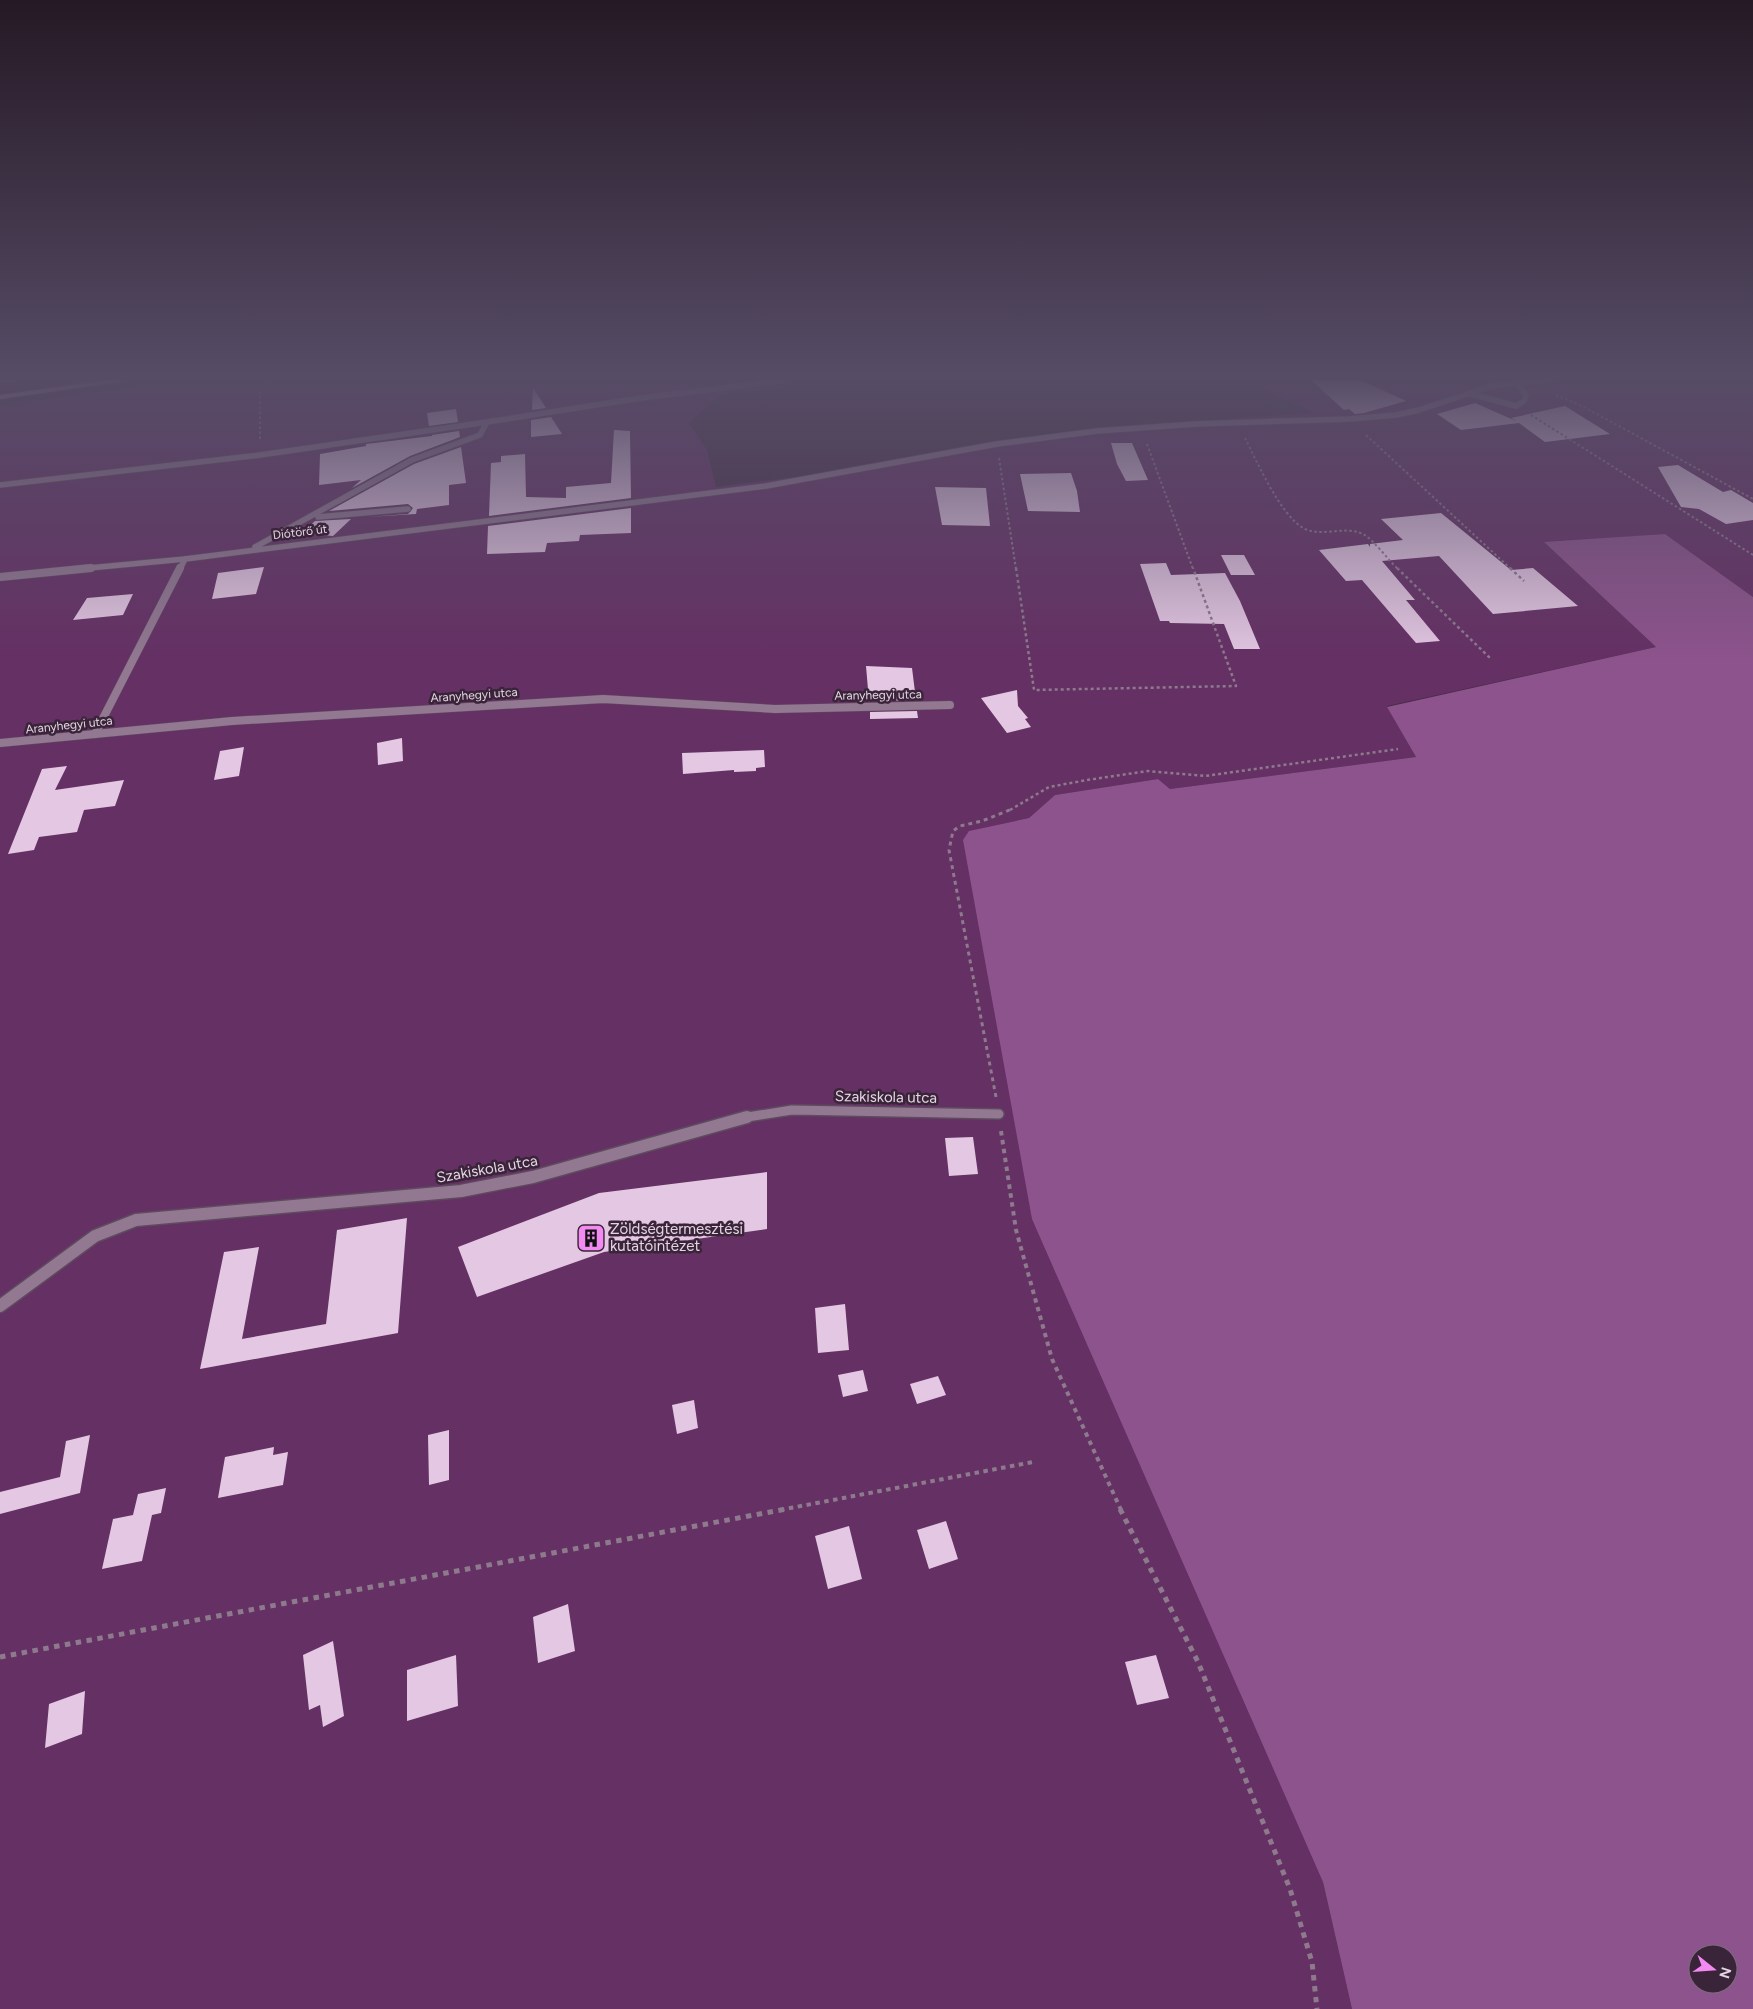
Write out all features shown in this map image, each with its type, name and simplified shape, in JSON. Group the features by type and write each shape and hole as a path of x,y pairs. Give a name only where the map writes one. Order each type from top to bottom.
{"street":[{"path":"0,485 97,474"},
{"path":"250,550 388,474"},
{"name":"Diótörő út","path":"0,577 185,559 766,486 833,474"},
{"path":"312,517 408,509"},
{"path":"95,734 185,559"},
{"name":"Aranyhegyi utca","path":"0,743 232,721 603,699 775,709 950,705"},
{"name":"Szakiskola utca","path":"0,1306 95,1236 136,1220 461,1191 533,1177 744,1117 792,1110 999,1114"}],"path":[{"path":"1001,474 1034,690 1236,686 1158,474"},
{"path":"1265,474 1289,516 1301,528 1310,531 1356,531 1364,535 1428,600 1490,658"},
{"path":"1408,474 1524,581"},
{"path":"1624,474 1753,555"},
{"path":"1707,474 1753,499"},
{"path":"1317,2009 1312,1962 1290,1889 1202,1671 1124,1517 1052,1359 1016,1230 999,1114 949,850 953,831 960,826 982,821 1010,810 1049,787 1148,771 1205,776 1398,749"},
{"path":"0,1657 1033,1462"}],"shaded area":[{"path":"0,474 713,474 716,487 820,474 1753,474 1753,597 1665,534 1545,543 1656,647 1387,706 1416,757 1170,789 1158,779 1055,795 1029,818 970,831 1323,1882 1352,2009 0,2009"},
{"path":"1665,534 1753,597 1753,2009 1352,2009 1323,1882 1032,1219 963,840 969,831 1029,818 1055,795 1158,779 1170,789 1416,757 1387,707 1656,647 1544,542"}],"building":[{"path":"319,474 378,474 352,488 361,480 319,485"},
{"path":"396,474 465,474 466,483 449,485 449,505 417,509 416,514 367,517 408,514 413,508 408,504 329,511"},
{"path":"491,474 525,474 526,497 566,498 566,487 611,483 612,474 631,474 631,498 489,516"},
{"path":"1020,474 1071,474 1077,491 1080,512 1028,511"},
{"path":"1122,474 1145,474 1148,480 1126,481"},
{"path":"1662,474 1693,474 1723,492 1731,490 1753,503 1753,520 1726,524 1699,509 1681,507"},
{"path":"935,487 986,488 990,526 942,525"},
{"path":"631,508 631,533 580,535 579,541 547,543 545,552 487,554 488,526"},
{"path":"1441,513 1511,570 1533,568 1578,606 1493,614 1439,556 1382,561 1415,600 1406,600 1440,641 1416,643 1362,580 1346,581 1319,550 1368,544 1370,547 1370,544 1403,540 1381,519"},
{"path":"351,519 333,536 302,533 315,521"},
{"path":"1221,555 1244,555 1255,575 1231,575"},
{"path":"1166,563 1171,575 1225,573 1240,601 1260,649 1234,649 1224,624 1170,623 1169,621 1160,621 1140,564"},
{"path":"264,567 256,594 212,599 218,573"},
{"path":"133,594 123,615 73,620 87,598"},
{"path":"866,666 912,668 916,700 869,701"},
{"path":"1017,690 1018,706 1028,718 1025,719 1031,727 1007,733 981,698"},
{"path":"917,711 918,718 870,719 870,712"},
{"path":"402,738 403,761 378,765 377,743"},
{"path":"244,747 239,776 214,780 220,751"},
{"path":"764,750 765,767 756,768 756,771 734,772 734,770 683,774 682,753"},
{"path":"67,766 55,790 124,780 115,806 84,810 77,832 39,837 34,850 8,854 42,769"},
{"path":"973,1137 978,1174 949,1176 945,1138"},
{"name":"Zöldségtermesztési kutatóintézet","path":"767,1172 767,1229 604,1252 477,1297 458,1247 599,1193"},
{"path":"407,1218 398,1333 200,1369 224,1252 259,1247 242,1339 326,1324 337,1230"},
{"path":"845,1304 849,1350 818,1353 815,1308"},
{"path":"863,1370 868,1391 843,1397 838,1375"},
{"path":"938,1376 946,1395 917,1404 910,1384"},
{"path":"694,1400 698,1428 677,1434 672,1405"},
{"path":"449,1430 449,1480 429,1485 428,1435"},
{"path":"90,1435 80,1493 0,1514 0,1492 60,1477 66,1441"},
{"path":"274,1447 273,1455 288,1452 283,1485 218,1498 225,1457"},
{"path":"166,1488 161,1513 152,1515 142,1561 102,1569 113,1519 133,1515 138,1494"},
{"path":"946,1521 958,1559 929,1569 917,1530"},
{"path":"849,1526 862,1579 828,1589 815,1536"},
{"path":"568,1604 575,1651 538,1663 533,1617"},
{"path":"333,1641 344,1716 323,1727 320,1705 309,1710 303,1655"},
{"path":"456,1655 458,1706 407,1721 407,1670"},
{"path":"1156,1655 1169,1698 1137,1705 1125,1662"},
{"path":"85,1691 82,1734 45,1748 49,1704"}],"place":[{"name":"Zöldségtermesztési kutatóintézet","path":"591,1238"}]}
